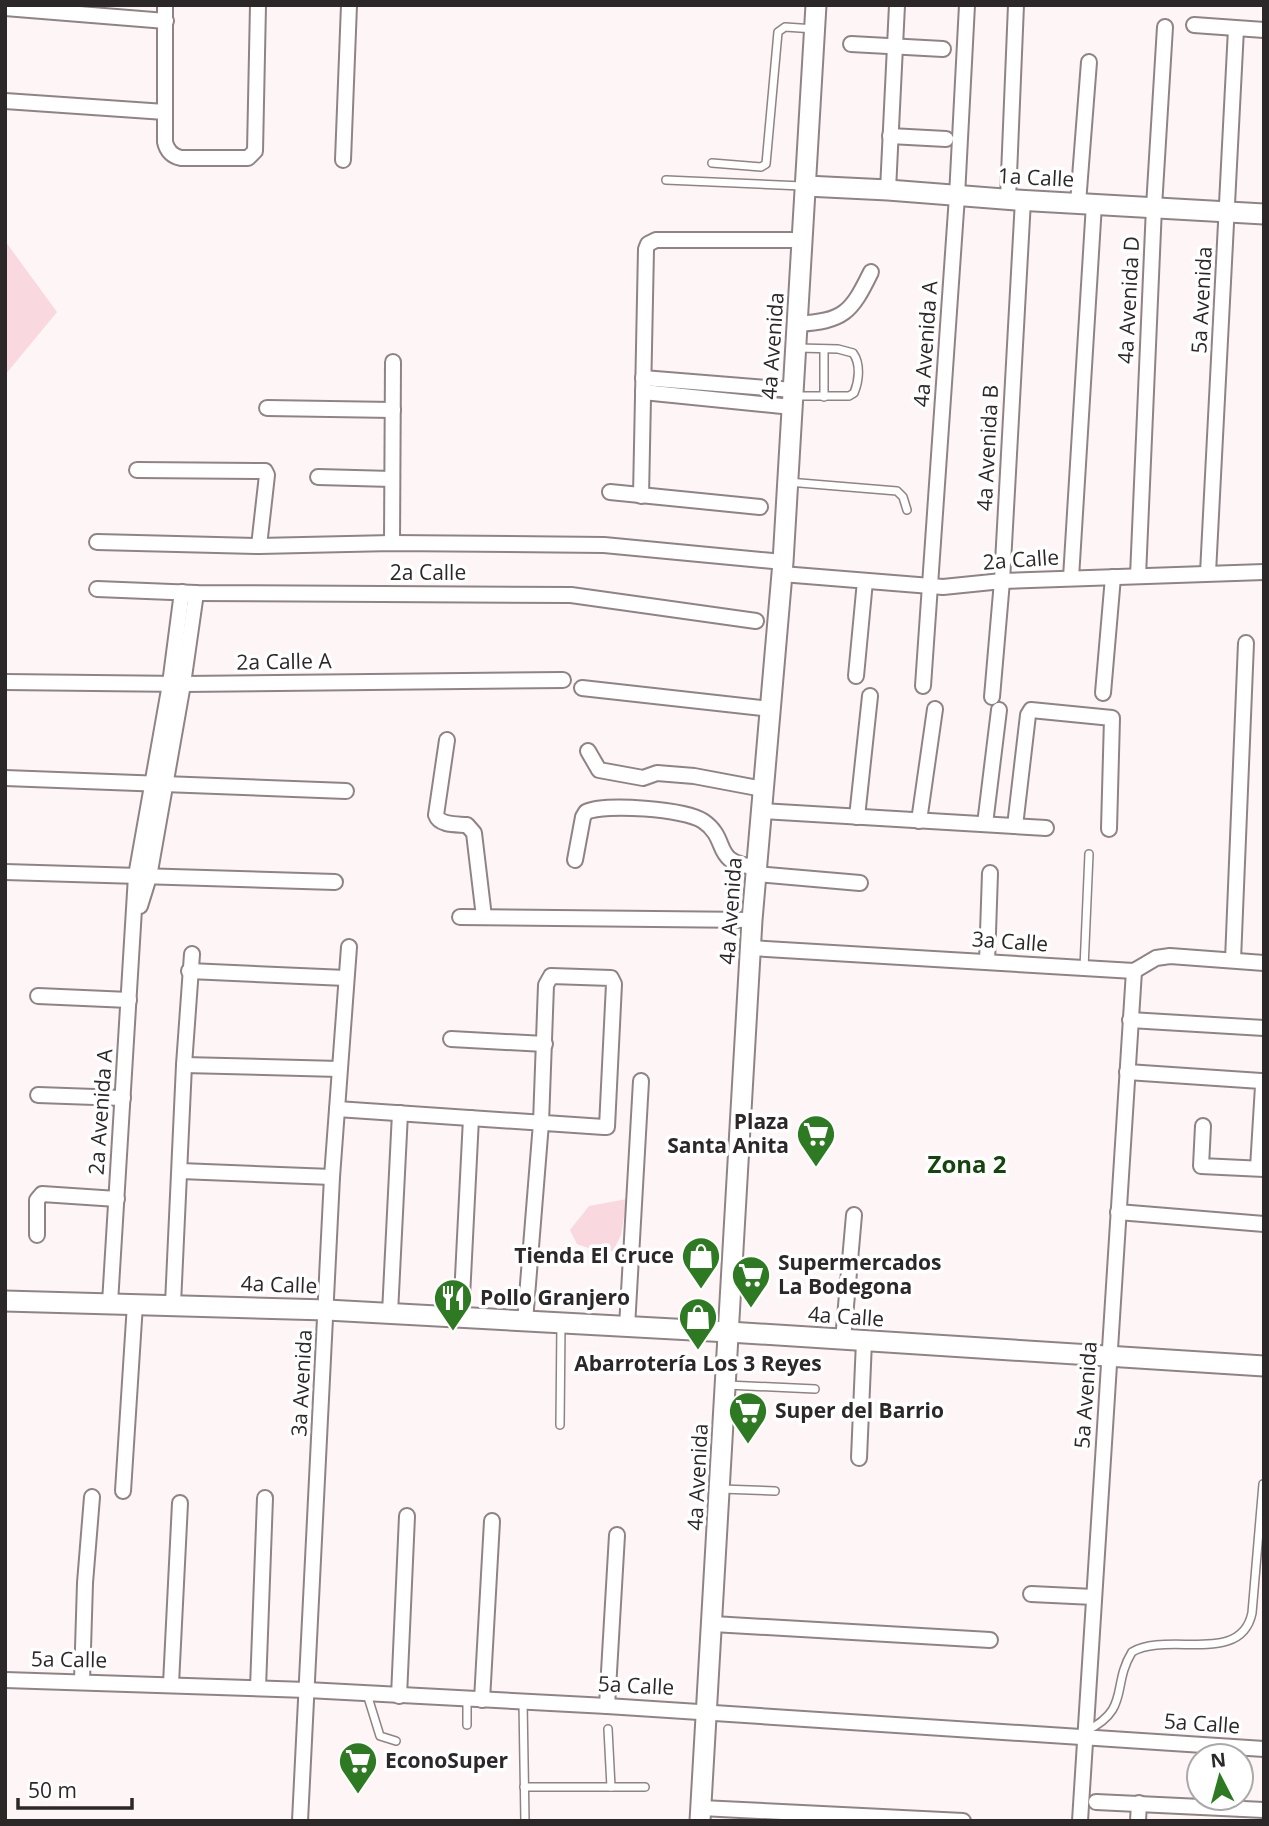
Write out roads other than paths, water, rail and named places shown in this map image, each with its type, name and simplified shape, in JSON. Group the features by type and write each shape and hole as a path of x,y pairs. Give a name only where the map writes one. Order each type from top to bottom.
{"main road":[{"name":"4a Avenida","path":"701,1814 750,948 782,568 816,5"},
{"name":"1a Calle","path":"806,187 1264,214"},
{"name":"4a Calle","path":"5,1301 173,1304 390,1313 1264,1366"}],"street":[{"path":"165,5 167,148 176,157 253,156 256,144 258,5"},
{"path":"344,160 349,5"},
{"path":"888,190 897,5"},
{"name":"4a Avenida A","path":"923,686 957,195 967,5"},
{"name":"4a Avenida B","path":"985,824 996,704 1002,581 1015,200 1016,5"},
{"path":"5,8 166,22"},
{"path":"1194,25 1264,30"},
{"name":"4a Avenida D","path":"1138,576 1154,207 1165,27"},
{"name":"5a Avenida","path":"1208,573 1236,29"},
{"path":"851,44 943,49"},
{"path":"1071,578 1089,62"},
{"path":"5,101 165,112"},
{"path":"890,136 946,139"},
{"path":"641,496 648,244 656,240 803,240"},
{"path":"797,324 822,323 842,314 858,299 871,272"},
{"path":"392,543 393,362"},
{"path":"643,385 793,398"},
{"path":"267,408 393,410"},
{"path":"137,470 265,471 267,475 259,546"},
{"path":"318,477 392,479"},
{"path":"610,492 760,507"},
{"name":"2a Calle","path":"97,542 259,546 392,543 604,545 865,581 929,587 1002,581 1264,572"},
{"path":"1103,693 1113,577"},
{"path":"856,676 865,581"},
{"name":"2a Calle","path":"97,589 571,595 756,621"},
{"name":"2a Avenida A","path":"110,1303 134,924 176,684 189,592"},
{"path":"1233,961 1245,643"},
{"name":"2a Calle A","path":"5,682 176,684 563,680"},
{"path":"582,688 771,709"},
{"path":"857,817 870,696"},
{"path":"919,821 935,709"},
{"path":"1015,826 1028,715 1031,710 1112,718 1109,829"},
{"path":"447,740 437,819 467,825 474,833 484,917"},
{"path":"588,751 599,770 610,774 643,778 663,773 763,789"},
{"path":"5,778 346,791"},
{"path":"575,860 586,812 598,809 672,810 703,821 717,836 726,858 756,871 860,883"},
{"path":"761,811 1046,828"},
{"path":"5,872 335,882"},
{"path":"987,962 990,873"},
{"path":"460,917 752,920"},
{"name":"3a Avenida","path":"300,1821 332,1177 349,947"},
{"name":"3a Calle","path":"750,948 1134,971 1156,958 1170,956 1264,963"},
{"path":"173,1304 191,954"},
{"path":"189,971 346,978"},
{"name":"5a Avenida","path":"1080,1821 1134,971"},
{"path":"337,1109 541,1123 607,1127 614,984 611,978 551,976 548,980 541,1123 525,1321"},
{"path":"38,996 129,1000"},
{"path":"1130,1020 1264,1028"},
{"path":"451,1039 545,1044"},
{"path":"184,1065 339,1069"},
{"path":"1126,1072 1261,1081 1261,1169 1201,1166 1203,1126"},
{"path":"627,1327 641,1081"},
{"path":"38,1095 123,1098"},
{"path":"390,1313 400,1113"},
{"path":"461,1317 471,1118"},
{"path":"180,1171 332,1177"},
{"path":"37,1235 37,1200 41,1194 117,1199"},
{"path":"1118,1212 1264,1224"},
{"path":"843,1340 855,1215"},
{"path":"123,1491 135,1304"},
{"path":"859,1458 864,1341"},
{"path":"82,1681 85,1583 92,1497"},
{"path":"258,1688 265,1498"},
{"path":"171,1684 180,1503"},
{"path":"399,1696 407,1516"},
{"path":"482,1700 492,1521"},
{"path":"607,1706 617,1535"},
{"path":"1031,1594 1094,1597"},
{"path":"713,1624 990,1640"},
{"name":"5a Calle","path":"5,1680 307,1690 705,1711 1085,1734 1264,1749"},
{"path":"1096,1802 1139,1803 1240,1815 1264,1810"},
{"path":"1138,1821 1139,1803"},
{"path":"701,1814 963,1821"}],"lane":[{"path":"712,163 764,166 767,161 778,32 785,27 815,29"},
{"path":"666,180 806,187"},
{"path":"793,398 841,397 854,393 859,376 857,358 853,353 796,348"},
{"path":"824,349 824,397"},
{"path":"788,482 897,491 904,497 906,510"},
{"path":"1084,968 1090,853"},
{"path":"560,1425 561,1323"},
{"path":"726,1385 815,1390"},
{"path":"1085,1734 1102,1723 1113,1711 1132,1652 1159,1643 1221,1643 1238,1637 1245,1631 1252,1613 1264,1484"},
{"path":"720,1489 775,1491"},
{"path":"367,1694 380,1736 396,1741"},
{"path":"467,1699 467,1725"},
{"path":"523,1702 525,1821"},
{"path":"608,1729 611,1787"},
{"path":"524,1787 645,1787"}],"place":[{"name":"Plaza Santa Anita","path":"816,1168"},
{"name":"Tienda El Cruce","path":"701,1290"},
{"name":"Supermercados La Bodegona","path":"751,1309"},
{"name":"Pollo Granjero","path":"453,1332"},
{"name":"Abarrotería Los 3 Reyes","path":"698,1351"},
{"name":"Super del Barrio","path":"748,1445"},
{"name":"EconoSuper","path":"358,1795"}],"district":[{"name":"Zona 2","path":"967,1165"}]}
